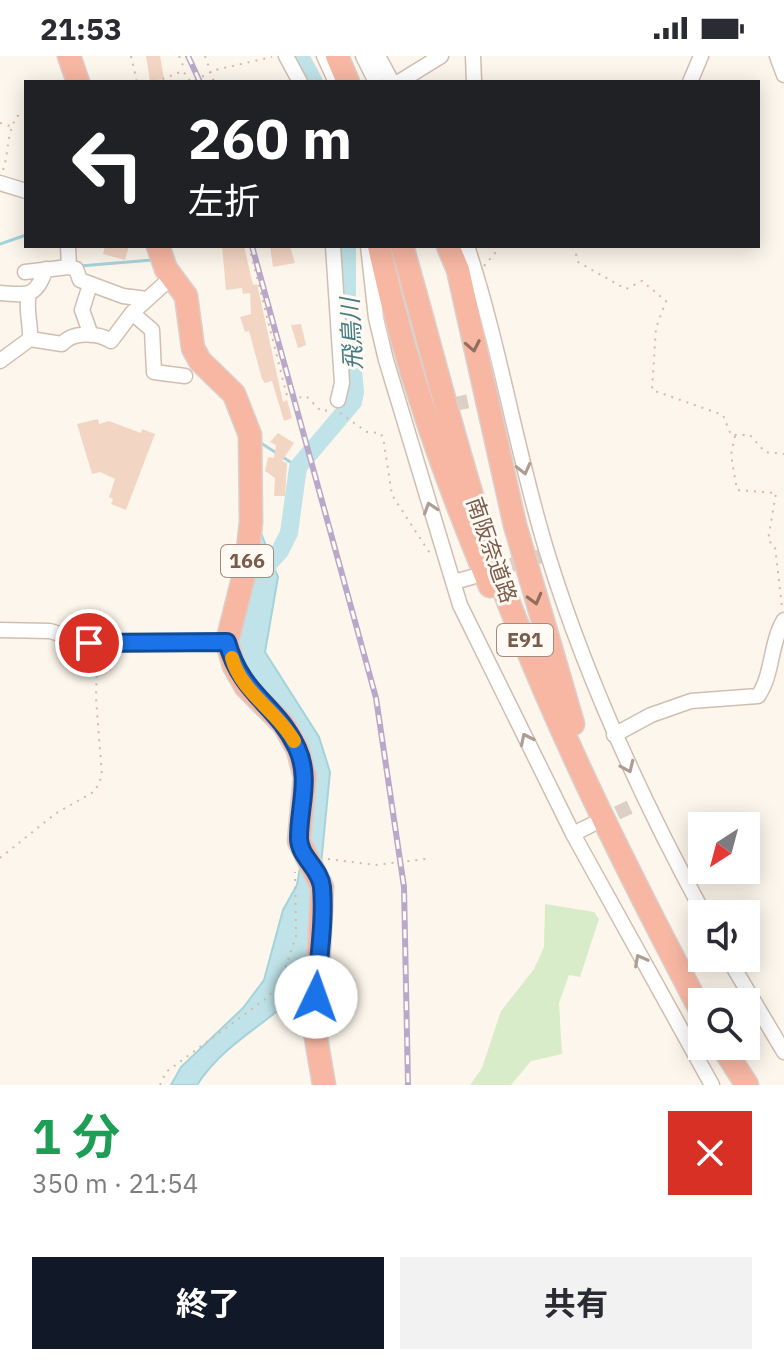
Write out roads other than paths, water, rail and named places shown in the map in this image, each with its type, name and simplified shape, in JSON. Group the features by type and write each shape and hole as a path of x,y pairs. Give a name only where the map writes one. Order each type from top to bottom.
{"highway":[{"path":"69,56 77,80"},
{"path":"334,56 344,80"},
{"path":"379,248 410,374 449,488 491,590 587,779"},
{"name":"南阪奈道路","path":"403,248 471,489 507,599 587,779 690,988"},
{"name":"南阪奈道路","path":"410,248 475,488 512,596 587,779 697,988"},
{"path":"449,248 458,270 515,525 587,779"},
{"name":"166","path":"164,263 186,296 193,348 200,361 234,394 250,435 251,522 246,567 227,642"},
{"path":"227,642 234,666 246,687 284,725 298,750 305,777 299,861 319,876 315,1032 324,1085"},
{"path":"731,1060 747,1085"},
{"path":"740,1060 755,1085"}],"street":[{"path":"286,56 299,80"},
{"path":"324,56 335,80"},
{"path":"363,56 374,79"},
{"path":"378,56 391,80"},
{"path":"413,77 441,56"},
{"path":"473,56 474,80"},
{"path":"691,80 701,56"},
{"path":"777,56 784,75"},
{"path":"0,182 24,190"},
{"path":"333,248 342,383 336,404"},
{"path":"368,248 376,318 407,414 460,605 573,834 712,1085"},
{"path":"468,248 500,395 548,554 638,802 696,900"},
{"path":"0,293 38,290 46,269 65,252 80,280 147,299"},
{"path":"0,361 30,339 62,344 66,339 98,334 111,341 147,299 164,263"},
{"path":"25,272 46,269"},
{"path":"90,285 82,310 91,335"},
{"path":"29,293 26,308 31,325 30,339"},
{"path":"132,313 152,330 154,372 185,376"},
{"path":"454,582 472,577"},
{"path":"614,735 651,715 691,701 758,696 773,641 784,620"},
{"path":"0,630 50,631 99,643 227,642"},
{"path":"573,834 591,825"},
{"path":"736,972 784,1052"}],"water":[{"path":"261,533 278,577 265,652 319,737 330,772 310,978 283,1006 224,1054 197,1085 171,1085 181,1067 243,1008 264,980 283,910 297,885 306,833 310,787 254,688 234,643"}],"waterway":[{"name":"飛鳥川","path":"300,56 313,80"},
{"path":"0,244 24,236"},
{"name":"飛鳥川","path":"264,581 268,564 280,551 289,533 298,467 353,402 347,248"},
{"path":"80,266 152,260"},
{"path":"261,443 298,467"}],"tunnel":[{"path":"413,413 493,396"},
{"path":"491,571 548,554"},
{"path":"598,822 634,805"}],"railway":[{"path":"188,56 199,80"},
{"path":"253,248 376,698 404,887 408,1085"}]}
